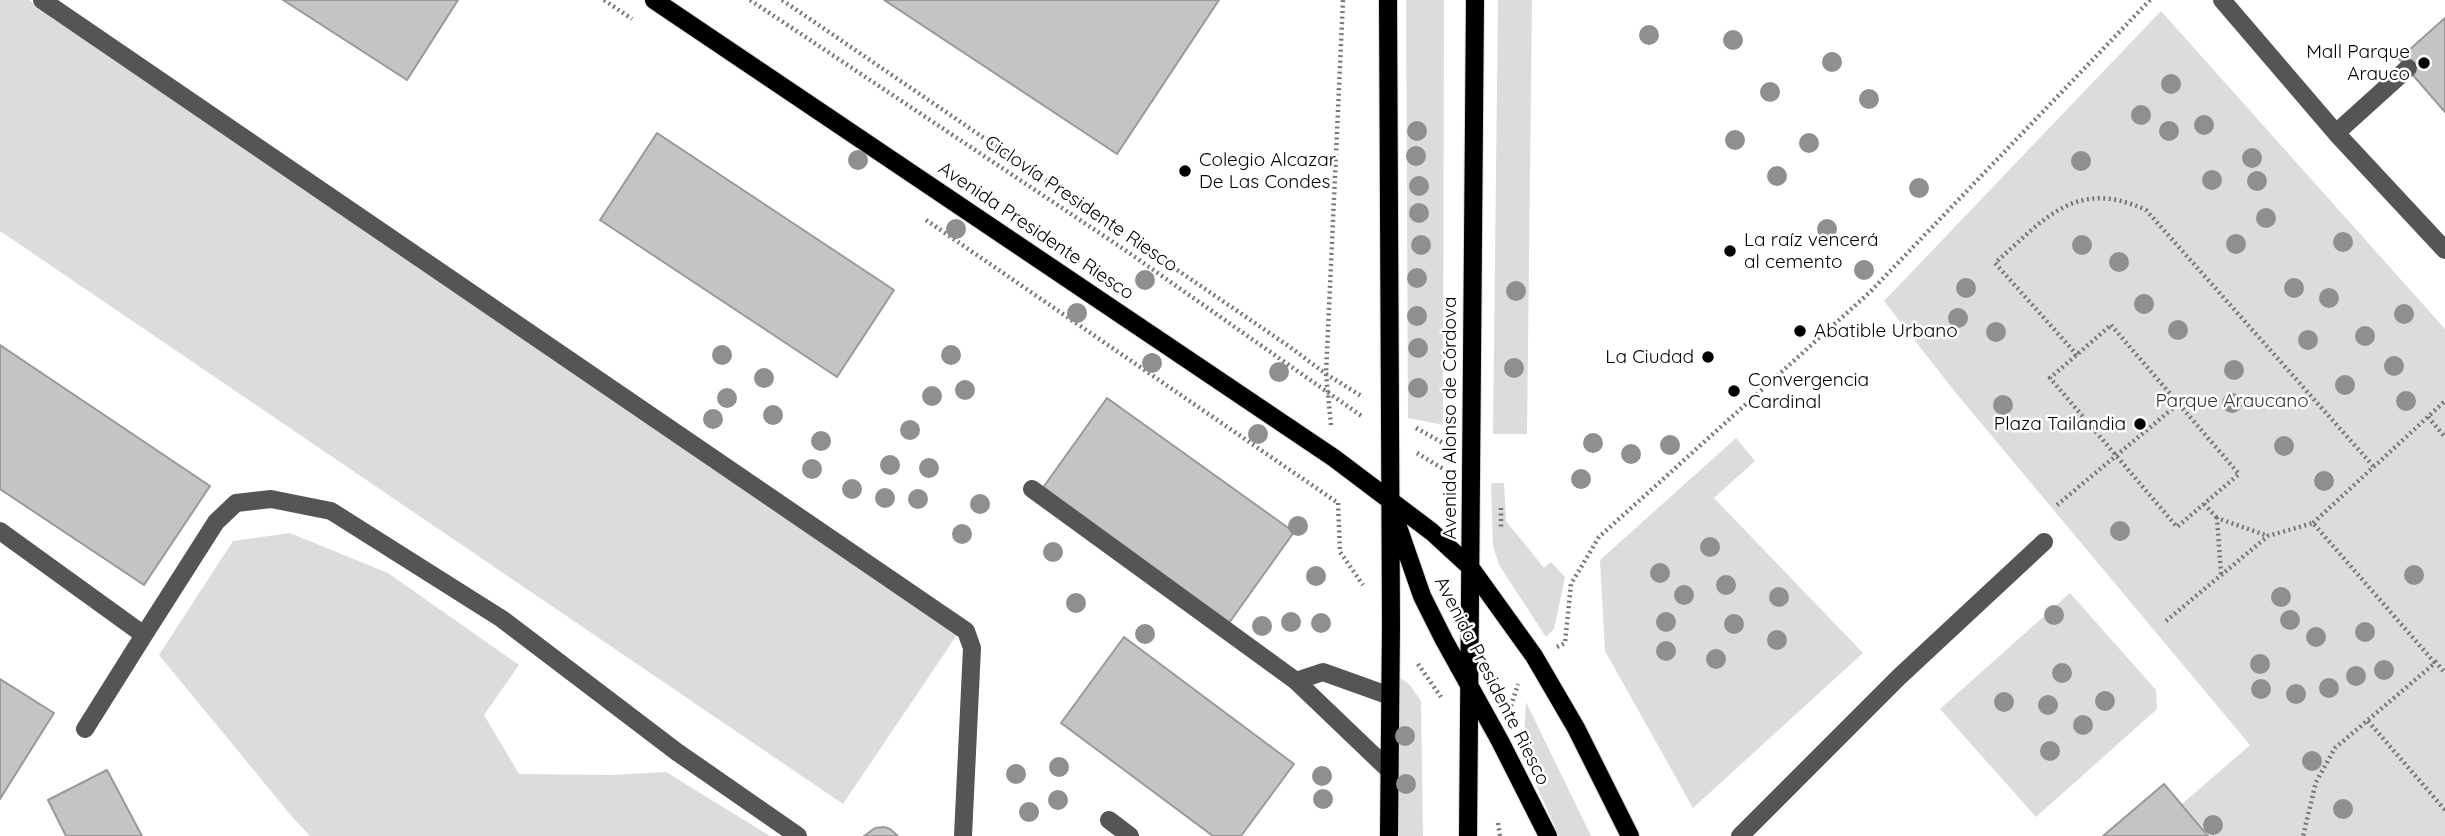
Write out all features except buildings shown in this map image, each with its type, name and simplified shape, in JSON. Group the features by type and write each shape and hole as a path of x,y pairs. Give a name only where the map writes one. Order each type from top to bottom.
{"main road":[{"name":"Avenida Presidente Riesco","path":"654,0 1334,458 1432,532 1470,567 1534,656 1576,728 1630,836"},
{"path":"1388,0 1391,415 1389,836"},
{"name":"Avenida Alonso de Córdova","path":"1468,836 1475,0"},
{"name":"Avenida Presidente Riesco","path":"1391,503 1422,596 1548,836"}],"street":[{"path":"42,0 966,631 972,648 963,836"},
{"path":"2222,0 2336,133 2445,250"},
{"path":"2336,133 2407,68"},
{"path":"1032,489 1296,681 1389,770"},
{"path":"85,729 216,522 236,503 271,499 331,511 502,620 677,752 798,836"},
{"path":"0,531 144,635"},
{"path":"1741,836 1899,677 2044,542"},
{"path":"1296,681 1322,672 1390,696"},
{"path":"1109,820 1130,836"}],"path":[{"path":"604,0 637,23"},
{"name":"Ciclovía Presidente Riesco","path":"750,0 1125,250 1391,438"},
{"path":"782,0 1326,374 1391,415 1471,457"},
{"path":"1340,552 1326,374 1343,0"},
{"path":"1571,584 1599,537 1870,292 2150,0"},
{"path":"2077,355 1995,263 2044,220 2068,203 2098,198 2115,200 2146,210 2374,467"},
{"path":"918,214 1338,503"},
{"path":"2111,325 2178,404 2239,474 2177,527 2050,378 2111,325"},
{"path":"2166,621 2268,536 2313,523 2445,401"},
{"path":"2057,505 2178,404"},
{"path":"2428,417 2445,437"},
{"path":"2204,503 2217,518 2268,536"},
{"path":"2217,518 2221,575"},
{"path":"2313,523 2445,673"},
{"path":"2302,836 2316,782 2336,748 2435,663 2420,645"},
{"path":"2368,721 2445,810"}],"green space":[{"path":"0,0 29,0 959,632 843,804 0,231"},
{"path":"1406,0 1444,0 1443,425 1408,418"},
{"path":"1498,0 1532,0 1527,434 1493,434"},
{"name":"Parque Araucano","path":"2161,11 2445,329 2445,836 2210,836 2182,804 2250,745 1955,392 1884,301"},
{"path":"1736,438 1755,461 1714,498 1863,653 1693,808 1605,651 1600,560"},
{"path":"1491,483 1504,483 1506,521 1544,568 1551,562 1565,577 1554,629 1546,637 1499,565 1493,546"},
{"path":"290,533 388,573 519,665 484,715 519,774 613,775 666,772 770,836 310,836 159,655 233,541"},
{"path":"2070,593 2156,690 2157,709 2036,817 1940,709"},
{"path":"1391,671 1410,685 1421,701 1423,836 1391,836"},
{"path":"1526,702 1591,836 1559,836 1523,755"}],"place":[{"name":"Mall Parque Arauco","path":"2424,63"},
{"name":"Colegio Alcazar De Las Condes","path":"1185,171"},
{"name":"La raíz vencerá al cemento","path":"1730,251"},
{"name":"Abatible Urbano","path":"1800,331"},
{"name":"La Ciudad","path":"1708,357"},
{"name":"Convergencia Cardinal","path":"1734,391"},
{"name":"Plaza Tailandia","path":"2140,424"}]}
